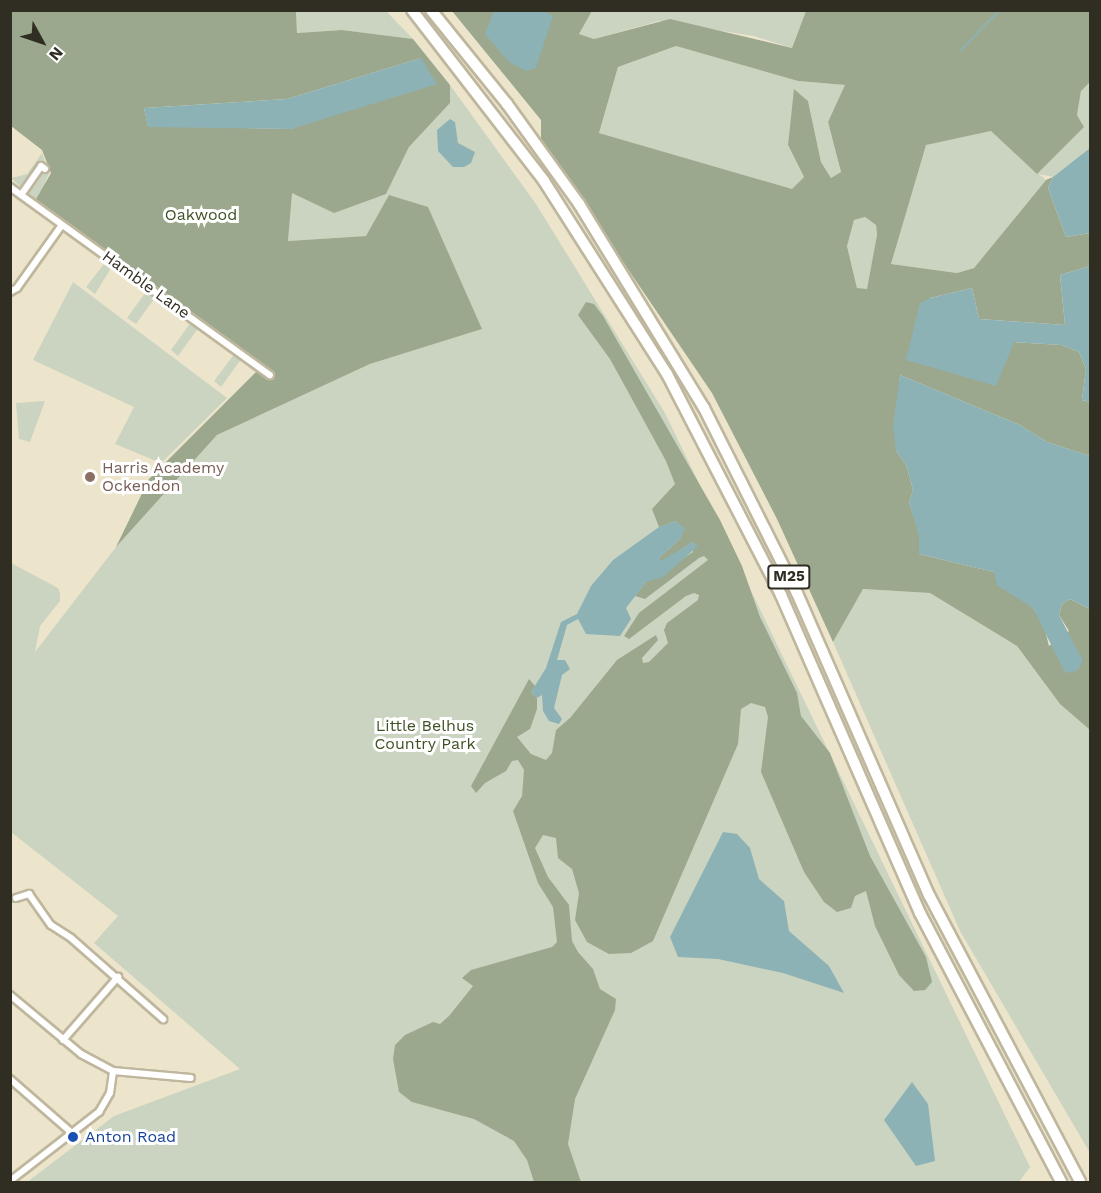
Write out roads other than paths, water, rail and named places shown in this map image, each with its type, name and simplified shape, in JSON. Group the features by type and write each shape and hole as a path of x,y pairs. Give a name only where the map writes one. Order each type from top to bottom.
{"highway":[{"name":"M25","path":"412,10 544,181 667,374 772,575 920,913 1061,1182"},
{"name":"M25","path":"431,10 507,104 579,204 709,417 797,592 933,903 1080,1182"}],"street":[{"path":"21,195 41,166"},
{"name":"Hamble Lane","path":"10,187 270,375"},
{"path":"10,292 17,288 62,225"},
{"path":"16,898 29,894 51,925 118,977 163,1019"},
{"path":"63,1040 118,977"},
{"path":"10,995 63,1040 113,1071 192,1078"},
{"path":"10,1181 99,1112 110,1093 113,1071"},
{"path":"10,1079 73,1134"}],"water":[{"path":"500,10 544,11 553,16 536,68 526,71 509,62 485,34 493,13"},
{"path":"421,58 437,84 291,129 148,127 144,108 287,99"},
{"path":"450,119 455,122 458,143 475,152 471,163 464,167 453,167 438,151 437,130"},
{"path":"1090,148 1090,233 1066,237 1048,188 1053,177"},
{"path":"1090,266 1090,402 1082,400 1086,369 1079,352 1061,345 1014,342 996,386 906,360 920,303 930,298 972,288 979,319 1065,325 1060,275"},
{"path":"900,375 1020,425 1047,442 1090,456 1090,609 1070,599 1062,604 1059,615 1083,661 1077,671 1065,673 1033,608 997,585 994,572 919,554 919,536 909,502 913,490 907,467 896,450 893,426"},
{"path":"676,521 685,529 681,538 659,558 661,561 693,542 698,546 663,577 646,582 626,608 631,619 620,636 586,634 578,619 567,625 557,660 565,660 570,669 562,675 554,708 562,719 559,724 549,721 543,711 542,695 537,698 531,692 546,668 561,622 577,614 591,586 613,560 659,527"},
{"path":"723,832 737,834 750,848 759,879 784,901 789,931 829,966 844,993 783,973 718,959 678,957 670,937"},
{"path":"912,1082 928,1104 935,1161 916,1166 884,1120"}],"waterway":[{"path":"960,51 1000,10"}],"place":[{"name":"Harris Academy Ockendon","path":"90,477"},
{"name":"Anton Road","path":"73,1137"}],"park label":[{"name":"Oakwood","path":"201,215"},
{"name":"Little Belhus Country Park","path":"425,735"}]}
